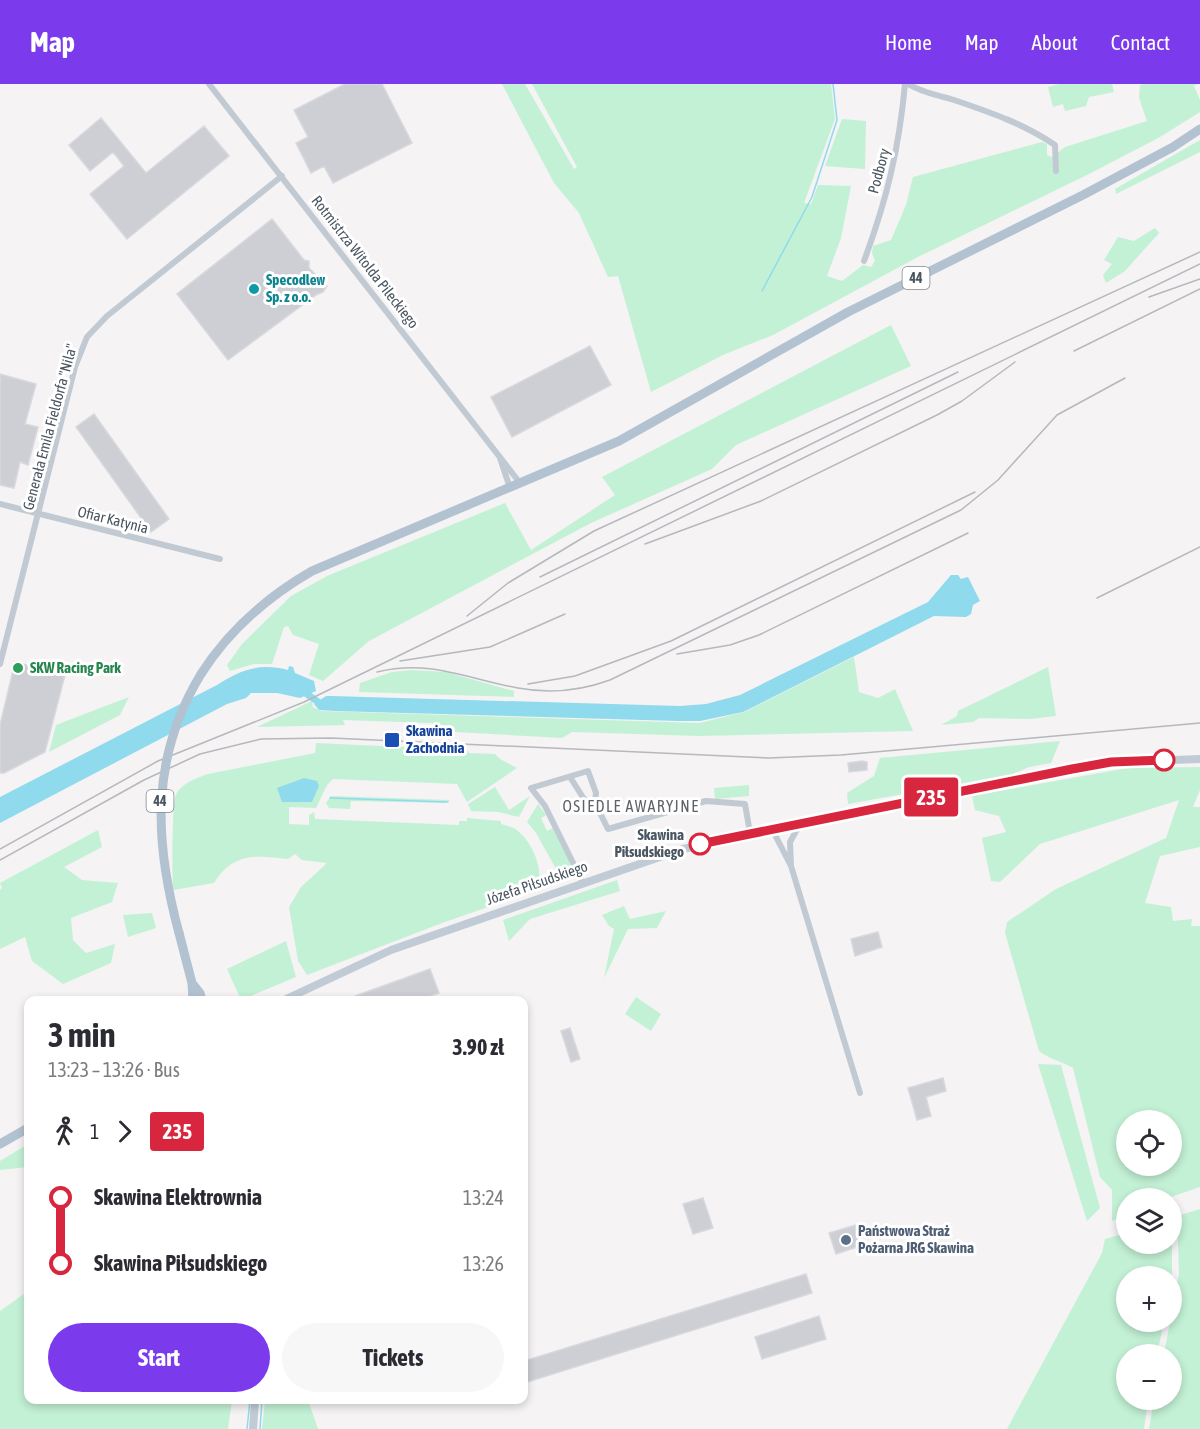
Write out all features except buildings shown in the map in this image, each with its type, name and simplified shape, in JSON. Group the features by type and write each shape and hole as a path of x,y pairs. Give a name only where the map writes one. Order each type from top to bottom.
{"main road":[{"name":"44","path":"193,996 192,983 166,883 160,841 164,769 172,737 201,674 222,644 242,622 296,580 334,560 619,441 848,312 1083,195 1173,147 1200,129"},
{"name":"Józefa Piłsudskiego","path":"293,996 391,950 682,849 750,833 1094,765 1200,759"},
{"name":"44","path":"192,983 200,996"},
{"path":"0,1144 24,1130"},
{"path":"253,1429 255,1404"}],"street":[{"name":"Rotmistrza Witolda Pileckiego","path":"209,84 500,458 510,467 520,483"},
{"path":"906,84 927,94 953,99 1034,131 1055,145 1056,171"},
{"name":"Podbory","path":"864,261 890,184 900,140 906,84"},
{"name":"Generała Emila Fieldorfa \"Nila\"","path":"0,663 40,515 75,367 87,337 107,316 282,176"},
{"name":"Rotmistrza Witolda Pileckiego","path":"500,458 510,488"},
{"name":"Ofiar Katynia","path":"0,504 220,559"},
{"path":"583,883 545,806 531,788 588,771 596,793 595,803 608,829 706,801 745,804 750,833"},
{"path":"570,777 584,799 595,803"},
{"path":"790,842 800,823"},
{"path":"784,827 790,842 791,866"},
{"path":"772,829 791,866 860,1093"}],"green space":[{"path":"502,84 525,84 574,169 577,167 532,84 831,84 835,119 804,203 811,204 818,185 851,186 841,238 827,276 842,281 863,265 871,267 875,261 872,253 873,246 891,240 906,205 913,177 1042,142 1047,144 1047,155 1052,157 1065,147 1147,121 1139,98 1140,85 1144,84 1198,84 1194,86 1200,100 1200,112 1160,137 1091,173 918,257 773,335 723,355 651,392 618,276 608,277 579,213 554,183"},
{"path":"1059,84 1112,84 1114,92 1089,97 1086,106 1065,111 1063,104 1053,107 1048,87"},
{"path":"842,119 866,121 865,169 825,166"},
{"path":"1200,140 1200,152 1116,194 1115,189"},
{"path":"1155,228 1159,233 1125,271 1106,283 1103,275 1112,264 1104,260 1118,237 1134,241"},
{"path":"891,325 911,366 736,445 712,469 591,523 369,641 323,681 309,675 319,644 293,635 288,626 284,627 272,664 254,664 230,671 227,665 242,644 291,596 327,576 505,503 531,550 615,495 602,477"},
{"path":"854,657 859,692 878,698 895,689 913,731 699,736 572,732 562,738 456,732 431,723 343,720 345,725 257,727 312,701 313,707 321,711 700,723 744,712"},
{"path":"1048,667 1056,716 1030,719 979,718 973,722 941,725 957,716 958,711"},
{"path":"412,670 446,672 514,691 514,697 359,692 360,683 392,672"},
{"path":"129,697 120,715 49,752 56,725"},
{"path":"1060,741 1051,763 1029,767 1013,774 848,804 847,793 874,776 880,758"},
{"path":"316,743 467,750 469,753 495,754 517,768 467,802 457,784 333,779 327,785 316,808 289,807 289,824 309,825 309,815 314,812 315,819 459,825 459,821 467,821 467,818 501,821 501,824 519,832 533,851 540,876 536,890 307,975 298,961 289,907 301,887 327,863 302,860 295,854 288,859 246,858 229,866 214,883 173,890 174,811 178,791 190,782 208,774 315,753"},
{"path":"1200,767 1200,790 1193,807 1200,807 1200,847 1160,856 1145,903 1171,907 1173,921 1192,919 1191,926 1200,926 1200,1187 1182,1193 1182,1188 1116,1188 1116,1219 1112,1221 1112,1190 1100,1177 1073,1068 1039,1051 1005,933 1007,922 1056,889 1166,838 1179,800 1040,844 1000,882 991,881 982,838 1006,832 999,816 975,810 972,796 1128,768"},
{"path":"749,785 749,796 715,799 714,788"},
{"path":"495,787 509,810 530,796 519,817 498,812 471,811 468,804"},
{"path":"331,796 449,800 449,803 351,801 350,809 329,808 326,803"},
{"path":"538,804 546,815 541,818 547,831 553,828 577,876 565,879 560,876 536,833 527,822"},
{"path":"98,830 102,847 64,867 82,880 118,883 112,902 71,918 73,940 86,953 115,944 111,963 63,984 32,961 25,937 0,949 0,890 2,888 0,883"},
{"path":"617,880 620,891 530,919 509,941 503,920"},
{"path":"624,906 630,919 666,911 657,928 628,929 604,978 614,929 609,926 602,915"},
{"path":"152,913 156,928 128,937 123,915"},
{"path":"286,941 296,977 251,996 239,996 227,969"},
{"path":"636,997 661,1014 651,1031 625,1014"},
{"path":"1038,1064 1061,1065 1100,1208 1087,1221"},
{"path":"24,1146 24,1167 0,1170 0,1161"},
{"path":"1200,1209 1200,1429 1149,1429 1152,1410 1182,1410 1182,1344 1166,1344 1168,1332 1182,1332 1182,1266 1179,1266 1178,1254 1182,1254 1182,1214"},
{"path":"1116,1236 1116,1254 1172,1254 1172,1266 1116,1266 1116,1332 1162,1332 1159,1344 1116,1344 1116,1410 1147,1410 1144,1429 1007,1429 1102,1253 1105,1239"},
{"path":"24,1294 24,1404 231,1404 228,1429 0,1429 0,1311"},
{"path":"265,1404 309,1404 318,1429 262,1429"}],"water":[{"path":"951,575 958,575 961,579 968,577 980,601 973,605 971,614 966,617 934,616 743,712 700,721 335,711 319,710 314,704 326,696 331,696 680,706 706,704 740,695 928,602"},
{"path":"289,666 293,667 295,673 314,681 316,691 300,698 277,693 251,693 246,698 227,704 0,823 0,797 243,671 259,667 288,670"},
{"path":"304,778 317,781 319,786 312,802 282,802 277,788"}],"waterway":[{"path":"762,291 812,197 837,120 833,84"},
{"path":"301,690 324,706"},
{"path":"330,798 447,802"},
{"path":"247,1429 250,1404"},
{"path":"260,1429 262,1404"}],"railway":[{"path":"467,616 508,583 594,531 1200,252"},
{"path":"0,849 158,761 304,702 1200,264"},
{"path":"1149,297 1200,279"},
{"path":"1074,351 1200,289"},
{"path":"645,544 761,501 937,415 962,401 1015,362"},
{"path":"540,577 958,372"},
{"path":"377,672 396,669 432,669 542,691 576,689 610,680 961,510 998,480 1057,415 1125,378"},
{"path":"528,684 575,676 671,641 975,492"},
{"path":"677,654 730,645 759,635 968,533"},
{"path":"1097,598 1200,547"},
{"path":"400,661 490,647 565,614"},
{"path":"0,860 144,780 200,754 261,739 331,738 769,758 841,755 1200,723"}],"bus line":[{"name":"235","path":"700,844 1072,769 1111,762 1164,760"}],"place":[{"name":"Specodlew Sp. z o.o.","path":"254,289"},
{"name":"SKW Racing Park","path":"18,668"},
{"name":"Skawina Zachodnia","path":"392,740"},
{"name":"Skawina Piłsudskiego","path":"700,844"},
{"name":"Państwowa Straż Pożarna JRG Skawina","path":"846,1240"}],"district":[{"name":"OSIEDLE AWARYJNE","path":"631,806"}]}
